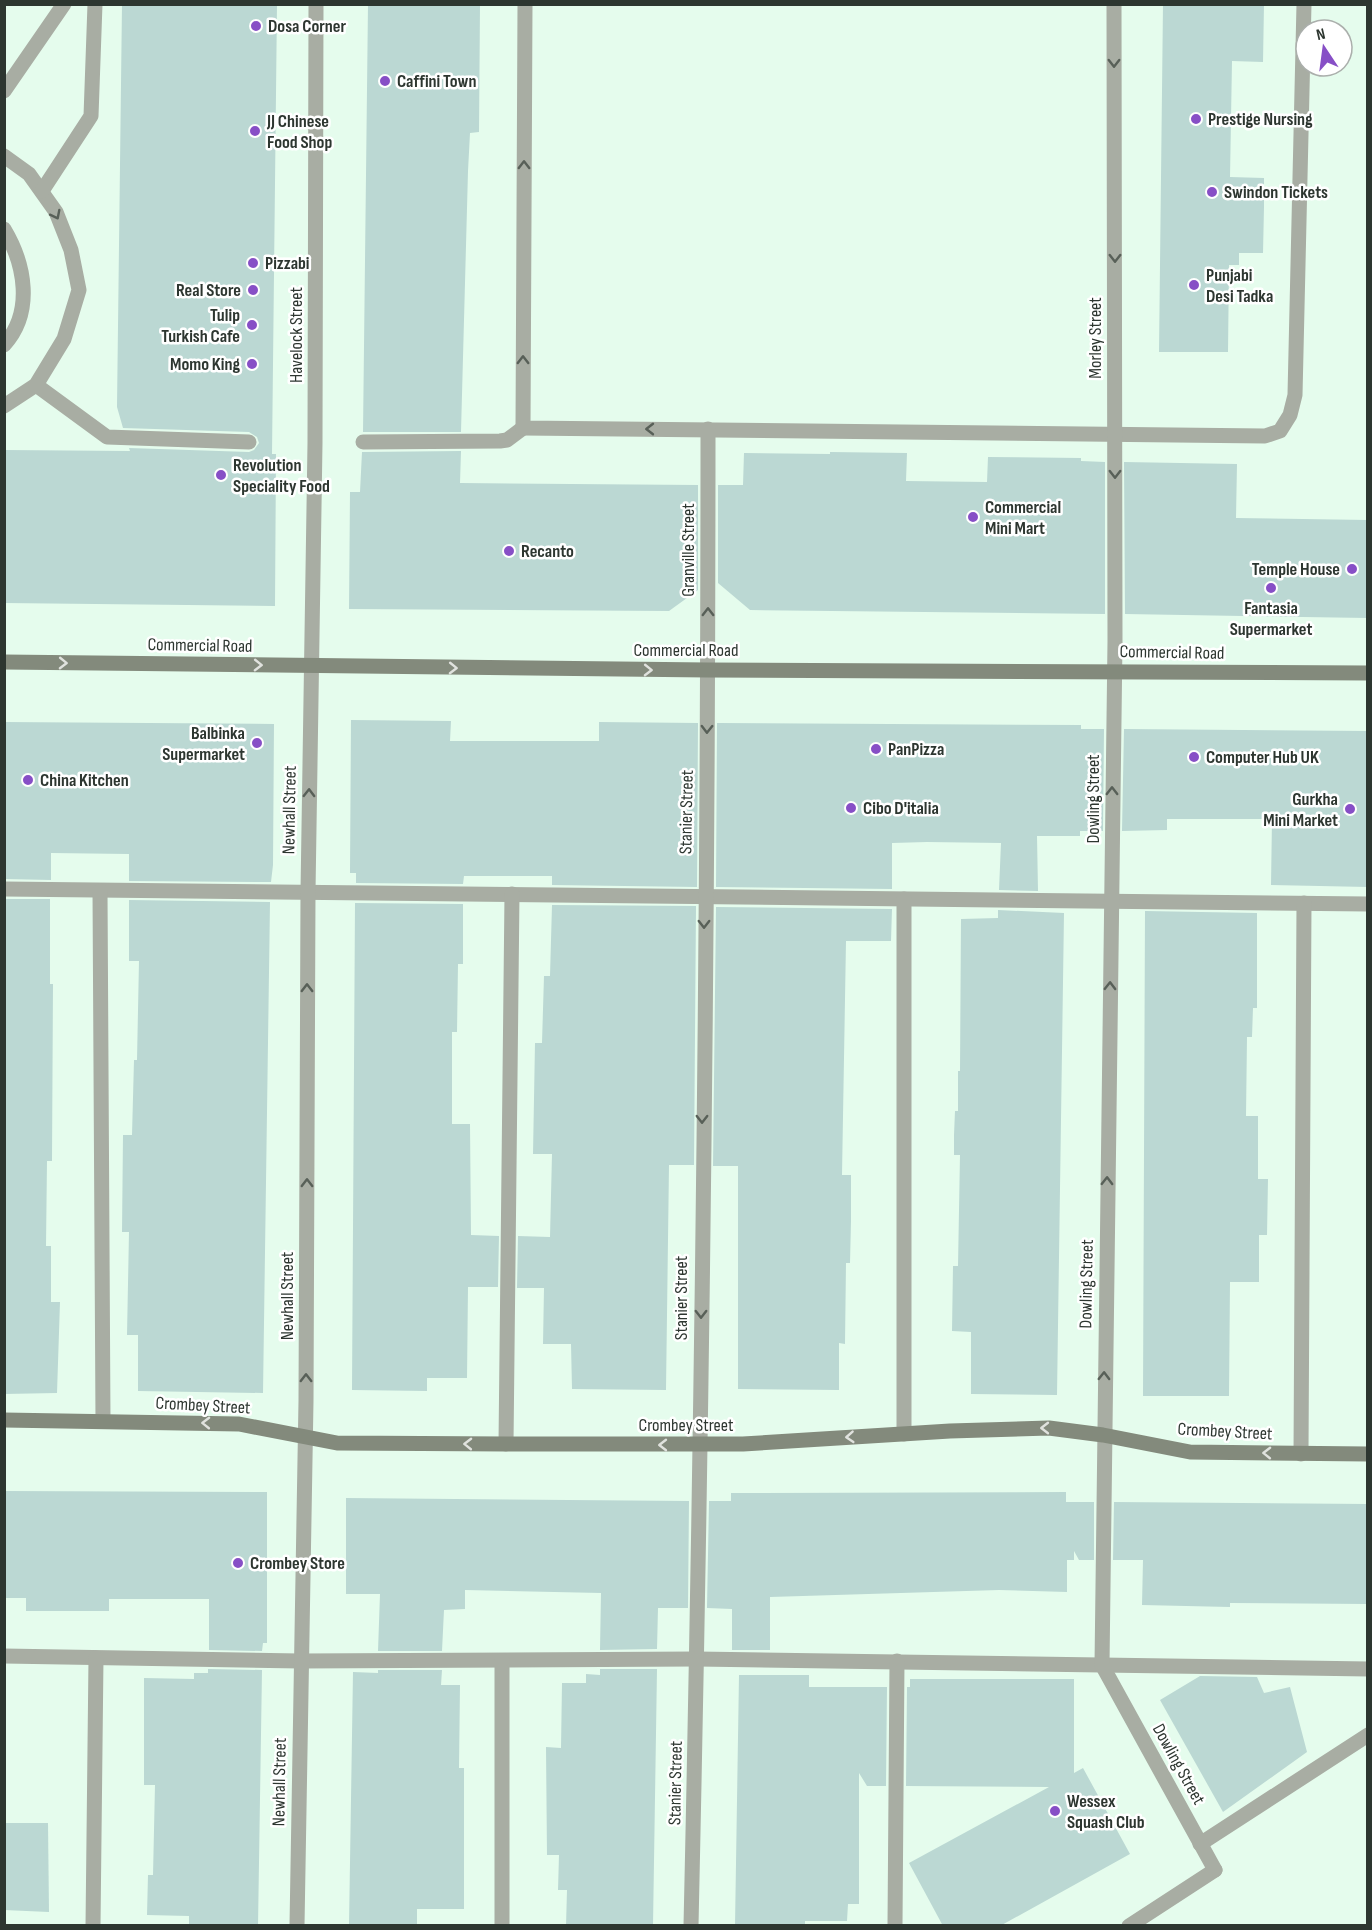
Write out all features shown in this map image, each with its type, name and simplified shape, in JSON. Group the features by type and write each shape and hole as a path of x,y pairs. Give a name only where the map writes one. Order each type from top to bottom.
{"street":[{"path":"4,92 64,4"},
{"path":"42,191 91,116 95,4"},
{"name":"Havelock Street","path":"311,666 315,442 316,4"},
{"path":"523,428 525,4"},
{"name":"Morley Street","path":"1114,4 1114,670"},
{"path":"363,442 500,441 507,440 523,428 1115,436 1265,436 1281,431 1290,415 1296,363 1304,4"},
{"path":"4,156 29,174 56,212 71,250 80,290 64,339 36,385 4,406"},
{"path":"4,230 21,265 24,289 21,314 10,338 4,345"},
{"path":"36,385 107,438 249,442"},
{"name":"Granville Street","path":"708,429 708,670"},
{"name":"Commercial Road","path":"4,662 708,670 1114,670 1368,673"},
{"name":"Newhall Street","path":"297,1926 305,1437 311,666"},
{"name":"Stanier Street","path":"691,1926 700,1445 708,670"},
{"name":"Dowling Street","path":"1114,670 1102,1665 1215,1870 1129,1926"},
{"path":"4,889 1368,904"},
{"path":"100,891 103,1421"},
{"path":"506,1444 512,894"},
{"path":"904,899 904,1434"},
{"path":"1300,1454 1304,903"},
{"name":"Crombey Street","path":"4,1420 239,1424 337,1443 700,1445 1049,1428 1103,1434 1190,1452 1368,1454"},
{"path":"4,1656 300,1661 697,1659 1368,1669"},
{"path":"93,1926 96,1658"},
{"path":"502,1661 502,1926"},
{"path":"895,1926 897,1661"},
{"path":"1200,1844 1368,1735"}],"building":[{"path":"122,4 277,4 272,454 276,454 275,606 4,603 4,450 130,451 129,448 249,452 254,450 259,443 257,437 249,432 123,428 117,407"},
{"path":"368,4 480,4 479,132 470,133 461,432 363,432"},
{"path":"1163,4 1264,4 1263,62 1232,61 1230,177 1264,178 1264,207 1263,253 1239,253 1239,265 1229,265 1228,352 1159,352"},
{"path":"461,451 460,483 698,485 698,590 669,611 349,609 350,492 360,492 362,452"},
{"path":"830,452 907,453 906,481 987,482 988,457 1081,458 1081,461 1105,462 1105,614 750,610 718,583 718,485 743,485 744,453 830,454"},
{"path":"1124,462 1237,464 1236,518 1368,520 1368,618 1125,614"},
{"path":"351,720 451,721 450,741 599,741 599,722 698,723 697,887 552,885 552,876 464,876 463,884 356,883 356,873 350,873"},
{"path":"4,722 274,724 271,882 129,881 129,854 51,853 51,880 4,879"},
{"path":"717,723 1081,725 1081,729 1104,729 1103,831 1080,831 1080,836 1037,836 1038,891 999,890 1001,843 927,842 892,843 892,889 716,887"},
{"path":"1124,729 1368,731 1368,887 1271,885 1272,819 1167,819 1167,830 1122,831"},
{"path":"4,899 50,899 50,984 53,984 52,1161 47,1161 46,1246 51,1246 51,1302 60,1302 57,1393 4,1394"},
{"path":"129,900 270,902 263,1393 138,1391 138,1335 127,1335 129,1232 122,1232 123,1135 132,1135 134,1060 137,1060 139,961 129,961"},
{"path":"355,903 463,904 463,964 458,964 457,1032 452,1032 452,1124 470,1124 471,1235 499,1236 498,1287 468,1287 467,1378 427,1378 427,1391 352,1390"},
{"path":"552,905 696,906 694,1165 669,1165 666,1390 572,1389 571,1344 543,1344 544,1288 517,1288 518,1236 550,1237 552,1154 533,1154 535,1043 542,1043 544,976 550,976"},
{"path":"716,907 892,909 891,941 846,941 842,1175 851,1175 851,1221 850,1263 846,1263 845,1344 839,1343 839,1390 738,1389 738,1166 713,1166"},
{"path":"998,910 1064,913 1057,1395 971,1394 971,1332 952,1331 953,1266 958,1266 960,1155 954,1155 954,1135 955,1111 958,1111 958,1071 960,1071 961,919 998,918"},
{"path":"1145,911 1257,913 1257,1008 1253,1008 1252,1037 1247,1037 1246,1116 1258,1116 1258,1179 1268,1179 1267,1235 1259,1235 1259,1282 1230,1282 1229,1396 1143,1396"},
{"path":"4,1491 267,1492 267,1643 263,1643 262,1651 209,1650 209,1599 109,1599 109,1611 26,1611 26,1598 4,1598"},
{"path":"1066,1492 1066,1502 1094,1502 1094,1560 1079,1560 1074,1551 1074,1560 1067,1560 1067,1592 999,1590 770,1597 770,1650 732,1650 732,1609 707,1608 709,1501 731,1501 731,1493"},
{"path":"346,1498 689,1501 688,1608 658,1608 657,1649 600,1650 601,1593 465,1590 465,1609 444,1610 442,1651 378,1651 380,1594 346,1594"},
{"path":"1114,1502 1368,1504 1368,1604 1230,1603 1230,1607 1142,1605 1143,1560 1113,1560"},
{"path":"208,1669 262,1670 258,1926 189,1926 189,1916 147,1915 148,1875 153,1875 155,1785 144,1785 144,1678 194,1679 194,1673 208,1673"},
{"path":"600,1669 657,1669 653,1926 566,1926 567,1890 558,1890 559,1855 547,1855 546,1747 561,1748 562,1683 586,1683 586,1674 600,1675"},
{"path":"378,1670 442,1670 441,1685 460,1685 459,1768 464,1768 464,1909 417,1909 417,1926 349,1926 353,1672 378,1673"},
{"path":"739,1675 809,1675 809,1687 887,1687 886,1786 867,1786 859,1773 859,1904 848,1904 847,1921 805,1921 805,1926 735,1926"},
{"path":"1200,1676 1257,1677 1264,1693 1290,1687 1307,1752 1223,1812 1160,1700"},
{"path":"910,1679 1074,1679 1074,1773 1083,1768 1130,1854 1000,1926 943,1926 909,1863 1049,1787 906,1786 907,1687 910,1687"},
{"path":"4,1823 48,1823 49,1912 4,1910"}],"place":[{"name":"Dosa Corner","path":"256,26"},
{"name":"Caffini Town","path":"385,81"},
{"name":"Prestige Nursing","path":"1196,119"},
{"name":"JJ Chinese Food Shop","path":"255,131"},
{"name":"Swindon Tickets","path":"1212,192"},
{"name":"Pizzabi","path":"253,263"},
{"name":"Punjabi Desi Tadka","path":"1194,285"},
{"name":"Real Store","path":"253,290"},
{"name":"Tulip Turkish Cafe","path":"252,325"},
{"name":"Momo King","path":"252,364"},
{"name":"Revolution Speciality Food","path":"221,475"},
{"name":"Commercial Mini Mart","path":"973,517"},
{"name":"Recanto","path":"509,551"},
{"name":"Temple House","path":"1352,569"},
{"name":"Fantasia Supermarket","path":"1271,588"},
{"name":"Balbinka Supermarket","path":"257,743"},
{"name":"PanPizza","path":"876,749"},
{"name":"Computer Hub UK","path":"1194,757"},
{"name":"China Kitchen","path":"28,780"},
{"name":"Cibo D'italia","path":"851,808"},
{"name":"Gurkha Mini Market","path":"1350,809"},
{"name":"Crombey Store","path":"238,1563"},
{"name":"Wessex Squash Club","path":"1055,1811"}]}
